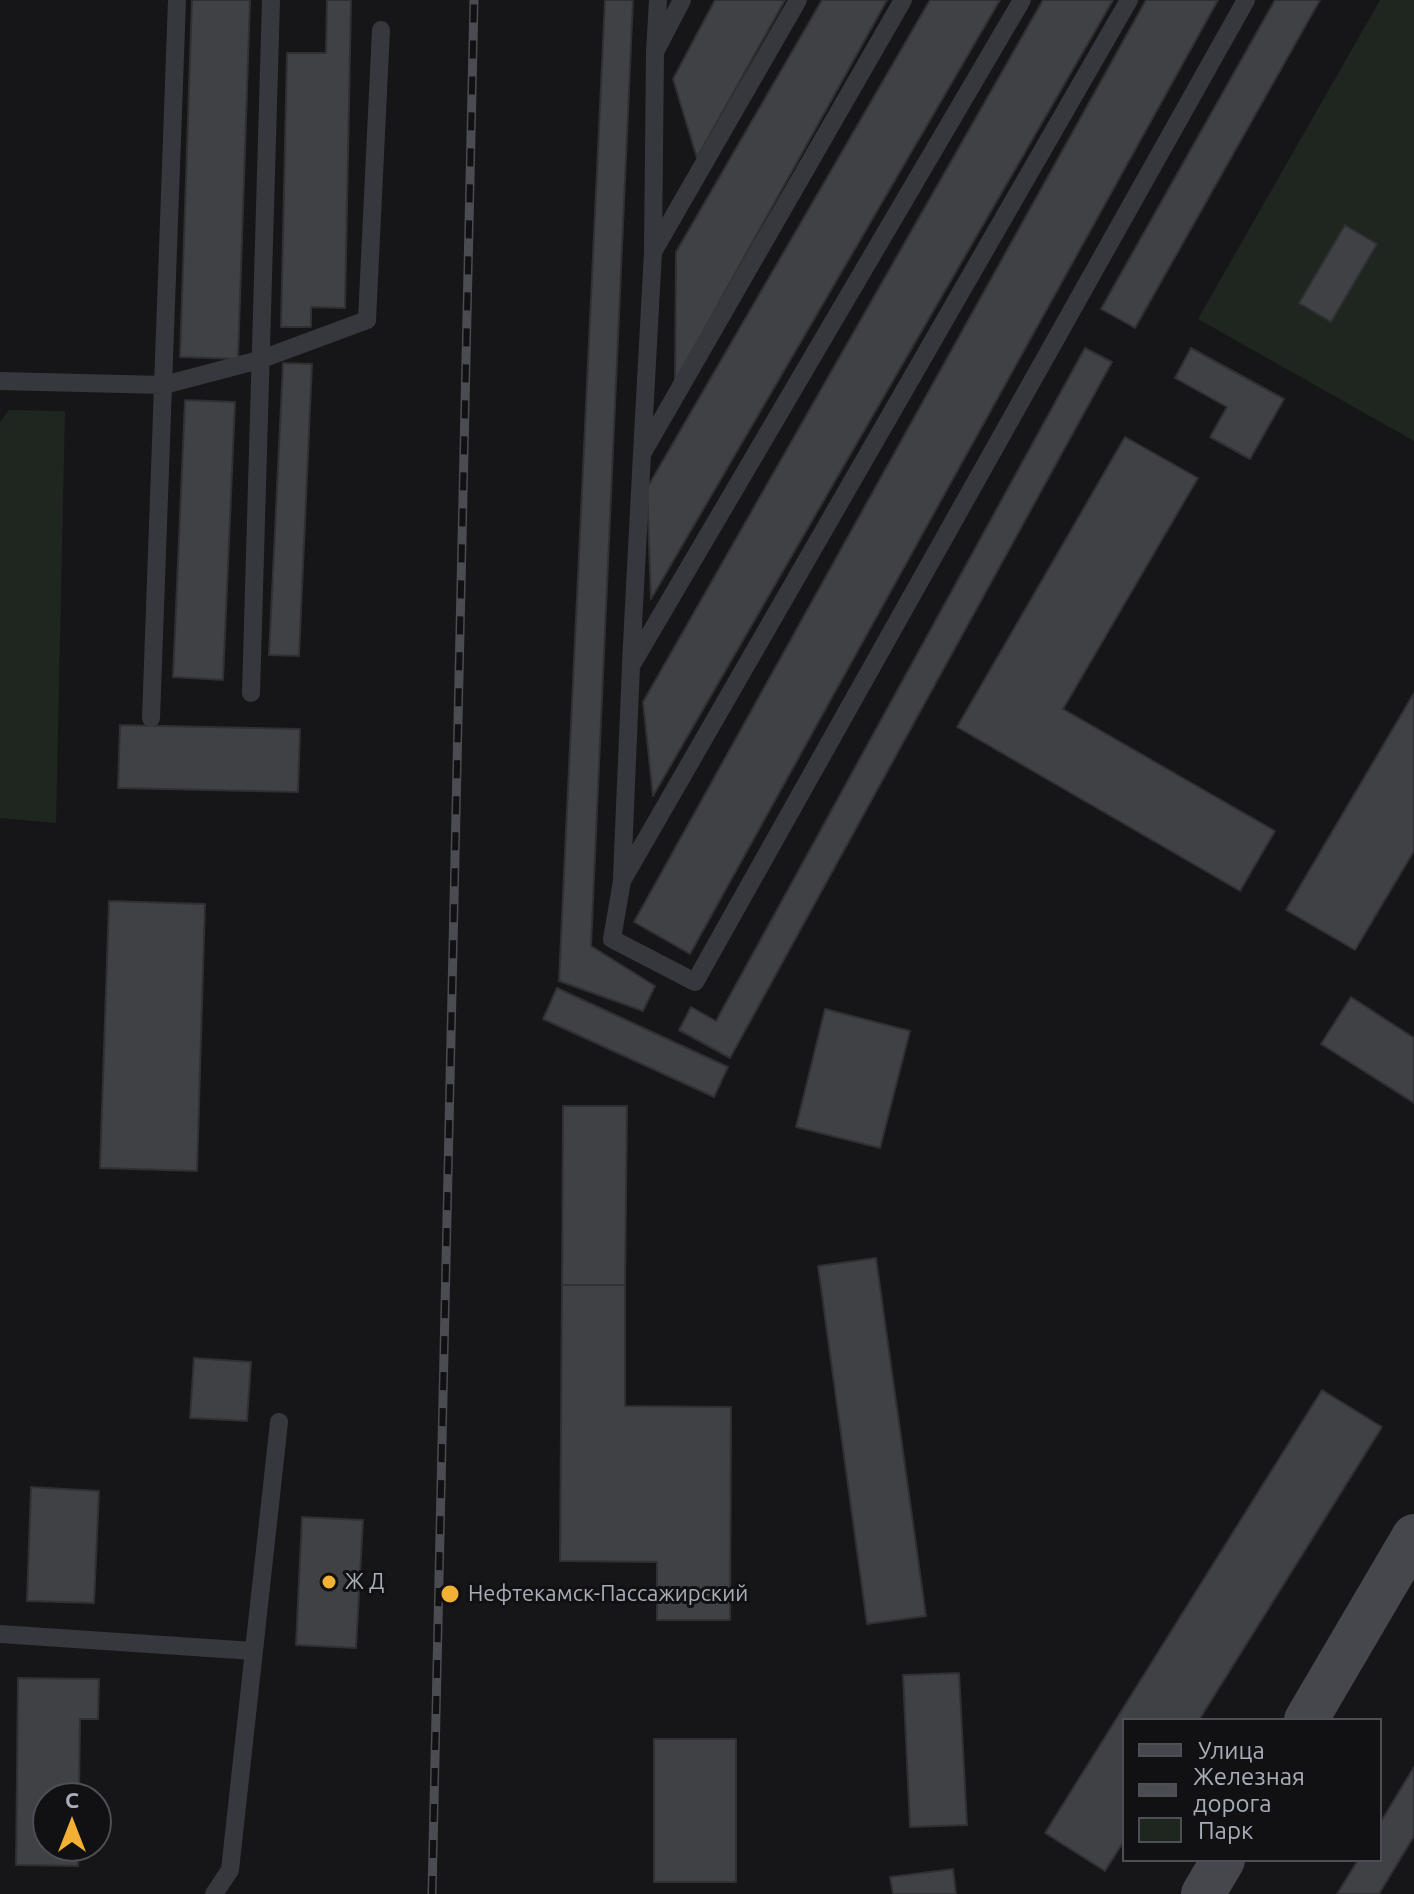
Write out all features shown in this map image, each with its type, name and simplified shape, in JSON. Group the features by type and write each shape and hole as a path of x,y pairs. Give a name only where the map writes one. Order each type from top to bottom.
{"street":[{"path":"1307,1718 1414,1536"},
{"path":"1203,1894 1222,1862"}],"lane":[{"path":"151,718 177,0"},
{"path":"251,693 271,0"},
{"path":"658,0 653,252 622,881 612,939 695,982 1246,0"},
{"path":"655,52 682,0"},
{"path":"653,252 798,0"},
{"path":"642,454 903,0"},
{"path":"631,666 1022,0"},
{"path":"622,881 1129,0"},
{"path":"0,381 164,385 259,360 367,320 381,30"},
{"path":"214,1894 230,1870 279,1422"},
{"path":"0,1634 253,1651"}],"green space":[{"path":"1380,0 1414,0 1414,441 1198,319"},
{"path":"9,410 65,411 56,823 0,818 0,422"}],"building":[{"path":"192,0 250,0 238,359 180,357"},
{"path":"327,0 351,0 345,308 311,307 311,327 281,327 287,53 326,53"},
{"path":"605,0 633,0 591,946 655,986 643,1011 559,981"},
{"path":"715,0 785,0 697,158 673,79"},
{"path":"822,0 887,0 675,382 676,252"},
{"path":"930,0 1000,0 651,599 647,488"},
{"path":"1043,0 1113,0 653,796 643,702"},
{"path":"1146,0 1218,0 690,954 634,922"},
{"path":"1275,0 1320,0 1135,328 1101,309"},
{"path":"1345,225 1377,244 1331,322 1299,303"},
{"path":"1085,348 1112,362 730,1058 679,1030 691,1007 716,1021"},
{"path":"1191,348 1284,399 1250,459 1210,437 1227,407 1175,378"},
{"path":"283,363 312,364 299,656 269,655"},
{"path":"185,400 235,402 223,680 173,677"},
{"path":"1125,437 1198,478 1063,709 1275,831 1240,891 957,727"},
{"path":"1414,693 1414,851 1355,950 1286,910"},
{"path":"120,725 300,729 298,792 118,788"},
{"path":"109,901 205,904 197,1171 100,1168"},
{"path":"557,988 728,1067 714,1097 543,1019"},
{"path":"1351,997 1414,1038 1414,1103 1321,1044"},
{"path":"825,1009 910,1031 880,1148 796,1127"},
{"path":"563,1106 627,1106 625,1285 562,1285"},
{"path":"876,1258 926,1616 867,1624 818,1266"},
{"path":"562,1285 625,1285 625,1406 731,1407 730,1620 657,1620 657,1562 560,1561"},
{"path":"194,1358 251,1362 247,1421 190,1418"},
{"path":"1322,1390 1382,1427 1200,1718 1122,1718 1122,1844 1105,1871 1045,1833"},
{"path":"31,1487 99,1491 94,1603 27,1601"},
{"name":"Ж Д","path":"302,1517 363,1520 356,1648 296,1645"},
{"path":"959,1673 967,1825 910,1827 903,1675"},
{"path":"18,1678 99,1679 98,1719 80,1719 79,1782 32,1782 32,1862 78,1862 78,1866 16,1865"},
{"path":"654,1739 736,1739 736,1882 654,1882"},
{"path":"1414,1767 1414,1836 1379,1894 1337,1894 1357,1862 1382,1862 1382,1820"},
{"path":"953,1869 956,1894 893,1894 890,1877"}],"railway":[{"path":"432,1894 474,0"}],"place":[{"name":"Ж Д","path":"329,1582"},
{"name":"Нефтекамск-Пассажирский","path":"450,1594"}]}
